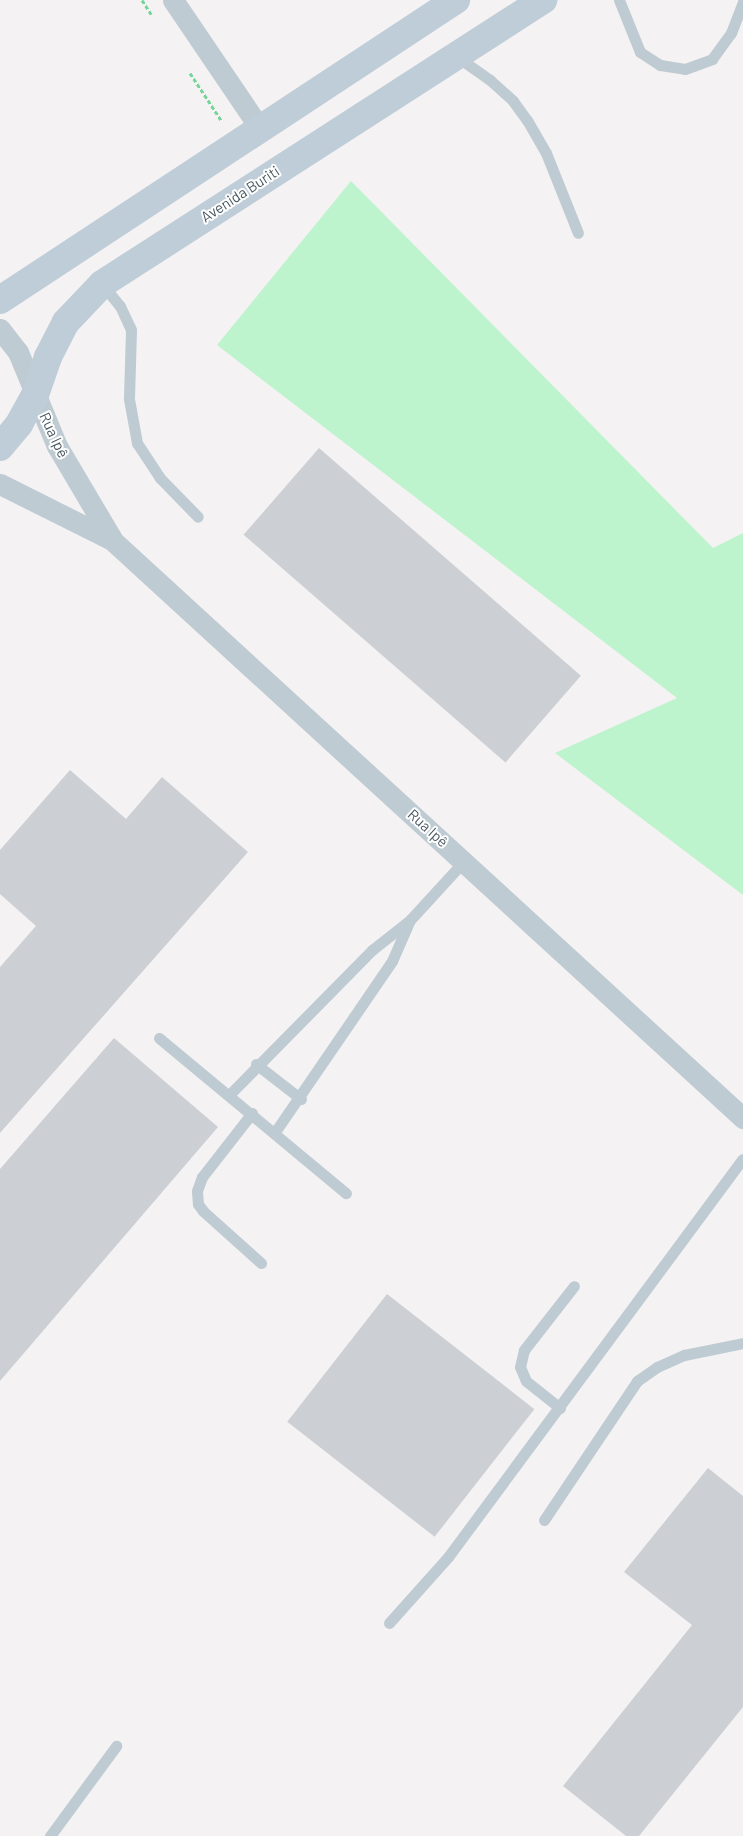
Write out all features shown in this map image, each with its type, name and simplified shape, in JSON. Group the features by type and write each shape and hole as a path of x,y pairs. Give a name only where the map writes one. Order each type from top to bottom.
{"main road":[{"path":"0,300 259,127 456,0"},
{"name":"Avenida Buriti","path":"0,447 19,424 35,395 48,357 66,322 102,284 544,0"}],"street":[{"path":"173,0 259,127"},
{"name":"Rua Ipê","path":"0,329 18,352 35,395 77,483 112,540"},
{"name":"Rua Ipê","path":"0,484 112,540 743,1118"}],"lane":[{"path":"619,0 640,52 660,64 685,68 712,59 731,33 743,2"},
{"path":"456,56 490,80 514,101 546,154 578,233"},
{"path":"102,284 120,306 131,330 129,399 137,443 160,478 198,517"},
{"path":"229,1095 256,1064 372,950 410,920 464,862"},
{"path":"275,1132 301,1099 392,961 410,920"},
{"path":"159,1038 275,1132 346,1193"},
{"path":"256,1064 301,1099"},
{"path":"252,1113 202,1177 197,1191 198,1204 203,1212 261,1263"},
{"path":"389,1623 448,1557 743,1159"},
{"path":"560,1408 526,1381 520,1366 524,1350 574,1286"},
{"path":"544,1520 637,1381 657,1367 684,1355 743,1343"},
{"path":"50,1836 116,1746"}],"green space":[{"path":"351,181 713,548 743,533 743,895 555,753 677,698 217,345"}],"building":[{"path":"319,448 581,676 505,762 244,535"},
{"path":"70,770 126,819 162,777 248,852 0,1133 0,967 36,926 0,894 0,850"},
{"path":"114,1038 218,1127 0,1381 0,1169"},
{"path":"387,1294 534,1409 435,1537 287,1422"},
{"path":"708,1468 743,1496 743,1707 639,1836 626,1836 563,1786 692,1625 624,1572"}]}
